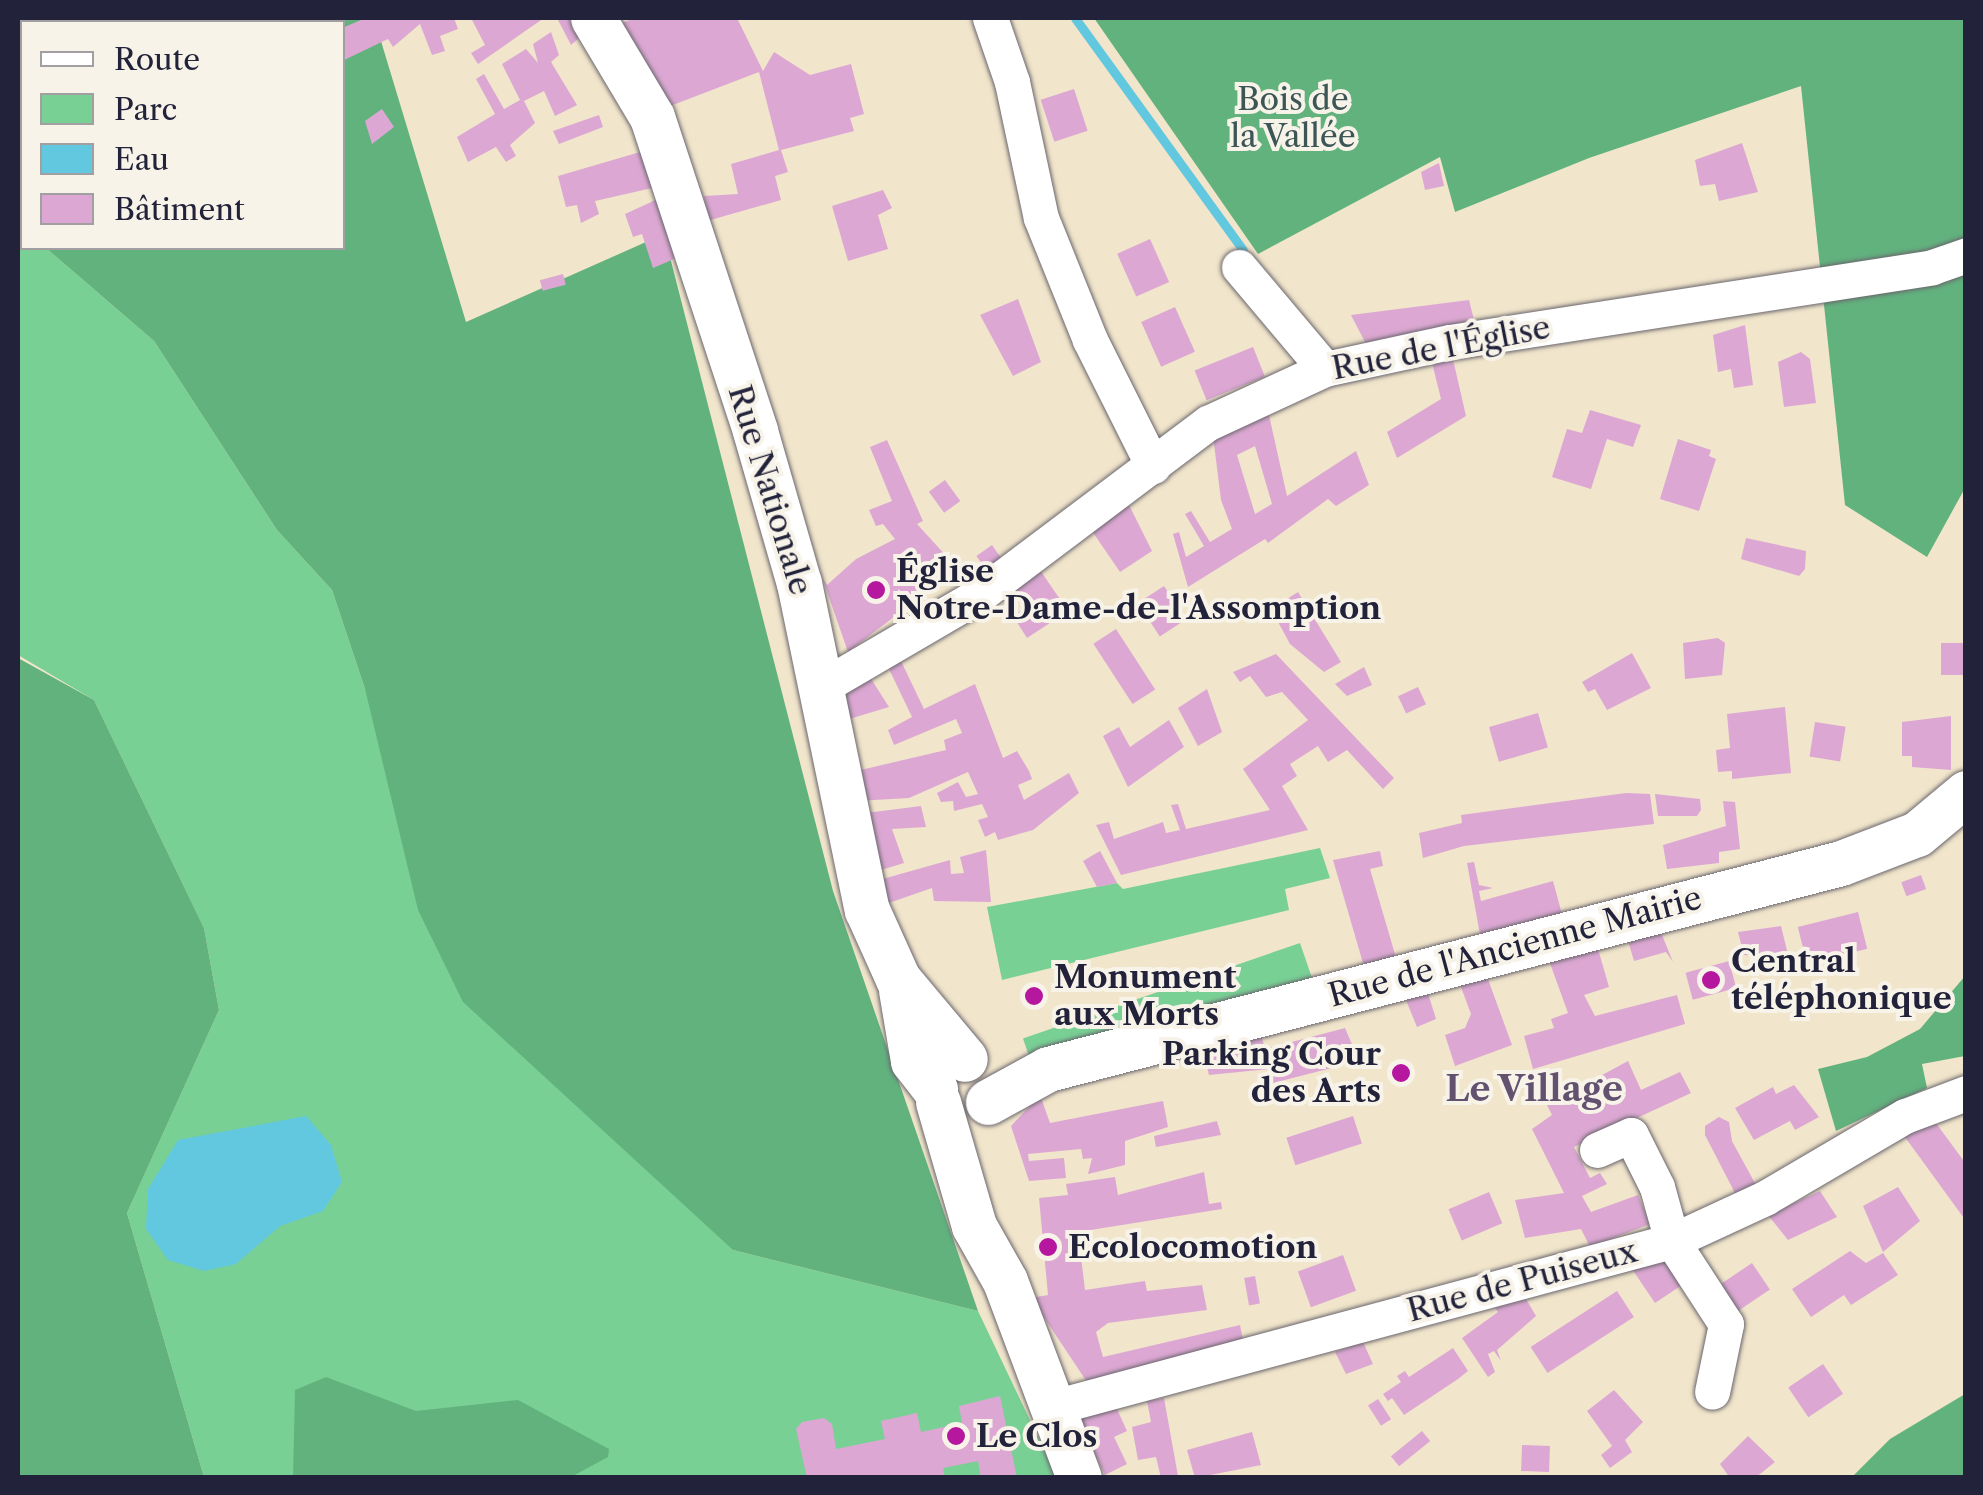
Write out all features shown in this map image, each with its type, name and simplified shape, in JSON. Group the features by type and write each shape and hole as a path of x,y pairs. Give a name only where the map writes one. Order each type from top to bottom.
{"street":[{"name":"Rue Nationale","path":"593,18 652,117 755,431 823,686 868,910 898,978 913,1061 963,1087"},
{"path":"990,18 1058,264 1153,466"},
{"name":"Rue de l'Église","path":"823,686 982,593 1208,423 1324,369 1450,342 1932,267 1966,255"},
{"path":"1239,267 1324,369"},
{"name":"Rue de l'Ancienne Mairie","path":"963,1087 1048,1069 1841,862 1917,834 1966,793"},
{"path":"1917,834 1966,829"},
{"path":"963,1087 964,1181 974,1226 1005,1281 1079,1478"},
{"name":"Rue de Puiseux","path":"1054,1407 1672,1241 1749,1206 1905,1116 1966,1093"},
{"path":"1598,1150 1631,1135 1657,1187 1672,1241 1726,1324 1712,1392"}],"green space":[{"path":"18,18 374,18 466,322 664,234 833,891 978,1311 733,1250 463,1002 418,910 365,689 332,590 277,530 154,341 48,250 345,250 345,20 20,20 20,122"},
{"name":"Bois de la Vallée","path":"1094,18 1965,18 1965,488 1927,557 1845,505 1801,86 1589,158 1455,212 1440,157 1258,254"},
{"path":"18,223 20,250 48,250 154,341 277,530 332,590 365,689 733,1250 978,1311 1057,1477 204,1477 127,1213 219,1010 204,928 94,700 18,655"},
{"path":"18,658 94,700 204,928 219,1010 127,1213 204,1477 18,1477"},
{"path":"1320,848 1330,878 1285,889 1289,910 1002,980 987,907 1117,883 1123,889"},
{"path":"1300,943 1313,980 1036,1075 1023,1038"},
{"path":"1965,976 1965,1056 1922,1064 1927,1088 1836,1131 1818,1069 1867,1057 1920,1029"},
{"path":"326,1377 416,1411 518,1400 609,1449 608,1457 571,1477 293,1477 295,1390"},
{"path":"1965,1394 1965,1477 1852,1477 1890,1439"}],"water":[{"path":"306,1116 331,1145 342,1182 323,1211 280,1226 236,1264 204,1271 168,1260 146,1229 148,1189 178,1140"}],"building":[{"path":"366,18 454,18 458,29 440,36 445,51 432,55 420,24 393,47 388,39 345,60 345,27"},
{"path":"471,18 544,18 478,64 471,53 485,45"},
{"path":"557,18 578,18 586,32 571,45"},
{"path":"634,18 737,18 763,71 774,52 810,75 851,64 864,114 850,118 854,131 781,150 788,172 775,176 781,200 707,221 704,196 738,194 731,164 779,150 759,72 665,108 622,23"},
{"path":"551,32 559,55 551,62 577,105 555,116 544,91 524,101 535,123 510,145 516,156 506,162 496,147 468,162 457,137 495,114 476,79 484,74 504,109 520,100 502,64 526,49 538,63 533,44"},
{"path":"1074,89 1088,131 1054,142 1041,100"},
{"path":"382,109 394,127 372,144 365,121"},
{"path":"599,115 603,127 559,144 553,131"},
{"path":"1742,143 1758,192 1719,201 1715,184 1700,186 1695,160"},
{"path":"647,150 661,186 595,201 599,214 581,223 577,205 566,207 558,176"},
{"path":"1439,163 1444,186 1425,190 1421,172"},
{"path":"883,190 892,208 878,215 888,249 848,261 832,206"},
{"path":"662,197 681,256 653,268 642,234 633,237 625,214"},
{"path":"1150,239 1169,282 1136,297 1117,254"},
{"path":"563,274 566,285 543,291 540,280"},
{"path":"1018,299 1041,362 1013,376 980,315"},
{"path":"1469,300 1474,320 1366,344 1351,315"},
{"path":"1175,307 1195,352 1161,367 1141,322"},
{"path":"1745,325 1753,385 1734,388 1731,369 1718,372 1713,335"},
{"path":"1253,347 1265,377 1207,400 1195,371"},
{"path":"1801,352 1810,359 1816,403 1784,407 1778,362"},
{"path":"1452,355 1466,416 1397,458 1387,432 1441,399 1431,359"},
{"path":"1267,406 1287,496 1356,451 1369,485 1336,506 1328,499 1268,543 1265,539 1188,587 1173,534 1179,532 1186,557 1204,546 1185,514 1191,511 1210,542 1232,529 1221,500 1213,436","holes":["1255,446 1272,504 1255,514 1237,455"]},
{"path":"1590,410 1641,425 1633,447 1607,439 1591,489 1552,477 1567,429 1582,433"},
{"path":"1678,439 1711,450 1709,456 1716,459 1699,511 1660,499"},
{"name":"Église Notre-Dame-de-l'Assomption","path":"887,440 923,521 917,524 959,570 953,580 920,597 848,652 822,577 827,585 856,559 895,539 883,524 876,526 869,510 892,501 870,447"},
{"path":"945,480 960,501 944,513 929,492"},
{"path":"1128,503 1152,551 1120,572 1092,531"},
{"path":"1746,538 1806,551 1805,569 1799,576 1741,559"},
{"path":"992,545 1004,562 988,573 976,556"},
{"path":"1040,570 1068,611 1027,638 1013,616 1027,607 1015,588"},
{"path":"1164,586 1186,620 1160,636 1138,603"},
{"path":"1298,592 1341,662 1324,672 1290,644 1271,609"},
{"path":"1116,629 1155,689 1133,704 1093,644"},
{"path":"1718,638 1725,643 1722,675 1685,679 1683,643"},
{"path":"1941,643 1966,643 1966,675 1941,675"},
{"path":"1632,653 1651,688 1607,710 1595,689 1588,692 1582,682"},
{"path":"1276,654 1394,778 1383,789 1347,750 1328,762 1318,746 1290,764 1297,776 1282,786 1308,830 1121,875 1096,825 1109,822 1114,839 1163,822 1166,833 1180,830 1171,805 1178,804 1186,829 1270,810 1243,769 1308,720 1282,692 1266,697 1250,676 1240,682 1233,672"},
{"path":"900,659 924,709 975,684 1003,758 1017,751 1029,771 1032,779 1018,785 1024,800 1069,773 1079,793 1033,830 998,840 995,832 985,837 978,820 988,817 982,804 954,811 953,801 941,802 937,793 958,782 966,797 978,794 968,772 909,798 857,801 852,772 946,750 944,740 962,733 956,719 894,745 888,730 912,717 889,669 880,668"},
{"path":"1364,667 1372,685 1347,696 1335,684"},
{"path":"868,674 889,707 846,720 841,688"},
{"path":"1418,687 1426,704 1406,714 1398,696"},
{"path":"1207,689 1222,732 1198,746 1178,708"},
{"path":"1785,707 1791,773 1732,779 1732,771 1718,772 1716,750 1730,748 1727,714"},
{"path":"1538,713 1548,748 1499,762 1489,727"},
{"path":"1951,716 1951,770 1912,767 1912,756 1902,756 1902,722"},
{"path":"1169,720 1184,747 1128,787 1103,736 1119,727 1130,747"},
{"path":"1815,722 1846,727 1840,761 1810,757"},
{"path":"1626,793 1650,794 1654,824 1464,846 1423,858 1419,833 1462,823 1461,815"},
{"path":"1655,794 1700,799 1701,810 1697,816 1658,816"},
{"path":"1723,801 1735,802 1740,849 1719,852 1719,863 1667,869 1663,845 1726,826"},
{"path":"921,806 926,827 892,829 904,863 868,874 858,814"},
{"path":"986,850 991,902 934,901 932,888 886,904 872,882 950,860 951,874 964,873 960,857"},
{"path":"1100,851 1117,883 1097,887 1083,861"},
{"path":"1380,851 1383,866 1370,869 1397,961 1365,970 1333,860"},
{"path":"1474,862 1479,885 1493,888 1479,891 1481,901 1553,881 1563,918 1481,940 1467,863"},
{"path":"1921,875 1926,889 1906,896 1901,882"},
{"path":"1858,912 1867,949 1807,964 1798,927"},
{"path":"1658,925 1673,962 1666,952 1634,961 1626,934"},
{"path":"1781,926 1791,967 1781,970 1778,956 1744,955 1738,932"},
{"path":"1596,942 1609,987 1584,995 1595,1016 1677,995 1685,1024 1533,1069 1524,1036 1554,1028 1551,1019 1568,1013 1547,955"},
{"name":"Central téléphonique","path":"1729,961 1736,988 1693,1000 1686,973"},
{"path":"1485,971 1512,1045 1455,1066 1445,1035 1465,1028 1471,1014 1458,979"},
{"path":"1426,987 1436,1019 1417,1027 1403,993"},
{"path":"1345,1028 1359,1061 1273,1083 1269,1069 1209,1075 1202,1046 1260,1031 1265,1049"},
{"path":"1628,1061 1641,1090 1680,1072 1691,1093 1574,1147 1590,1178 1600,1173 1607,1184 1582,1196 1591,1212 1638,1195 1650,1224 1590,1247 1581,1229 1525,1238 1515,1200 1564,1193 1532,1129 1552,1115 1547,1105"},
{"path":"1794,1085 1819,1117 1795,1130 1790,1121 1754,1140 1735,1108 1773,1087 1776,1094"},
{"path":"1040,1095 1050,1123 1163,1101 1168,1127 1125,1141 1125,1165 1088,1174 1092,1158 1083,1159 1081,1149 1028,1154 1029,1161 1064,1158 1066,1178 1029,1181 1011,1126"},
{"path":"1353,1116 1362,1144 1295,1165 1286,1138"},
{"path":"1719,1117 1729,1122 1732,1141 1757,1187 1737,1197 1705,1135 1705,1126"},
{"path":"1933,1119 1966,1164 1966,1221 1902,1133"},
{"path":"1217,1121 1221,1135 1156,1147 1154,1136"},
{"path":"1204,1172 1209,1204 1221,1202 1222,1209 1078,1232 1085,1290 1145,1281 1147,1291 1202,1285 1207,1310 1108,1323 1096,1332 1103,1357 1240,1325 1245,1350 1089,1385 1031,1298 1048,1295 1039,1198 1068,1195 1066,1184 1115,1177 1118,1195"},
{"path":"1898,1187 1920,1221 1883,1252 1863,1206"},
{"path":"1820,1191 1837,1217 1788,1240 1768,1215"},
{"path":"1489,1192 1502,1223 1462,1240 1448,1209"},
{"path":"1850,1251 1866,1263 1883,1253 1898,1275 1851,1305 1844,1295 1811,1317 1792,1289"},
{"path":"1343,1255 1356,1291 1311,1307 1298,1271"},
{"path":"1665,1256 1685,1283 1655,1303 1628,1263"},
{"path":"1752,1263 1770,1290 1731,1316 1713,1289"},
{"path":"1255,1276 1260,1304 1249,1305 1244,1278"},
{"path":"1617,1291 1634,1317 1548,1373 1531,1347"},
{"path":"1522,1292 1536,1316 1497,1350 1501,1361 1494,1351 1488,1354 1495,1372 1488,1377 1462,1338 1498,1312 1489,1300"},
{"path":"1363,1342 1373,1364 1346,1374 1335,1352"},
{"path":"1453,1348 1468,1371 1404,1415 1392,1398 1388,1401 1383,1394 1401,1382 1397,1376 1405,1371 1409,1377"},
{"path":"1823,1364 1843,1394 1808,1417 1788,1387"},
{"path":"1614,1390 1643,1422 1625,1440 1632,1452 1610,1468 1601,1455 1612,1446 1587,1411"},
{"name":"Le Clos","path":"1000,1396 1017,1478 981,1478 978,1461 943,1468 945,1478 807,1478 796,1429 802,1422 824,1418 832,1424 836,1449 885,1439 881,1421 917,1413 921,1432 962,1423 959,1406"},
{"path":"1164,1398 1178,1476 1172,1478 1161,1478 1156,1457 1138,1460 1132,1427 1151,1422 1147,1401"},
{"path":"1378,1399 1391,1419 1381,1426 1368,1406"},
{"path":"1116,1407 1127,1431 1114,1437 1127,1464 1105,1475 1078,1420"},
{"path":"1422,1431 1430,1441 1399,1466 1391,1456"},
{"path":"1252,1432 1261,1465 1195,1478 1187,1450"},
{"path":"1748,1436 1775,1462 1755,1478 1730,1478 1720,1464"},
{"path":"1522,1445 1550,1446 1549,1472 1521,1471"}],"waterway":[{"path":"1075,18 1243,250"}],"place":[{"name":"Église Notre-Dame-de-l'Assomption","path":"876,590"},
{"name":"Central téléphonique","path":"1711,980"},
{"name":"Monument aux Morts","path":"1034,996"},
{"name":"Parking Cour des Arts","path":"1401,1073"},
{"name":"Ecolocomotion","path":"1048,1247"},
{"name":"Le Clos","path":"956,1436"}],"district":[{"name":"Le Village","path":"1534,1089"}]}
